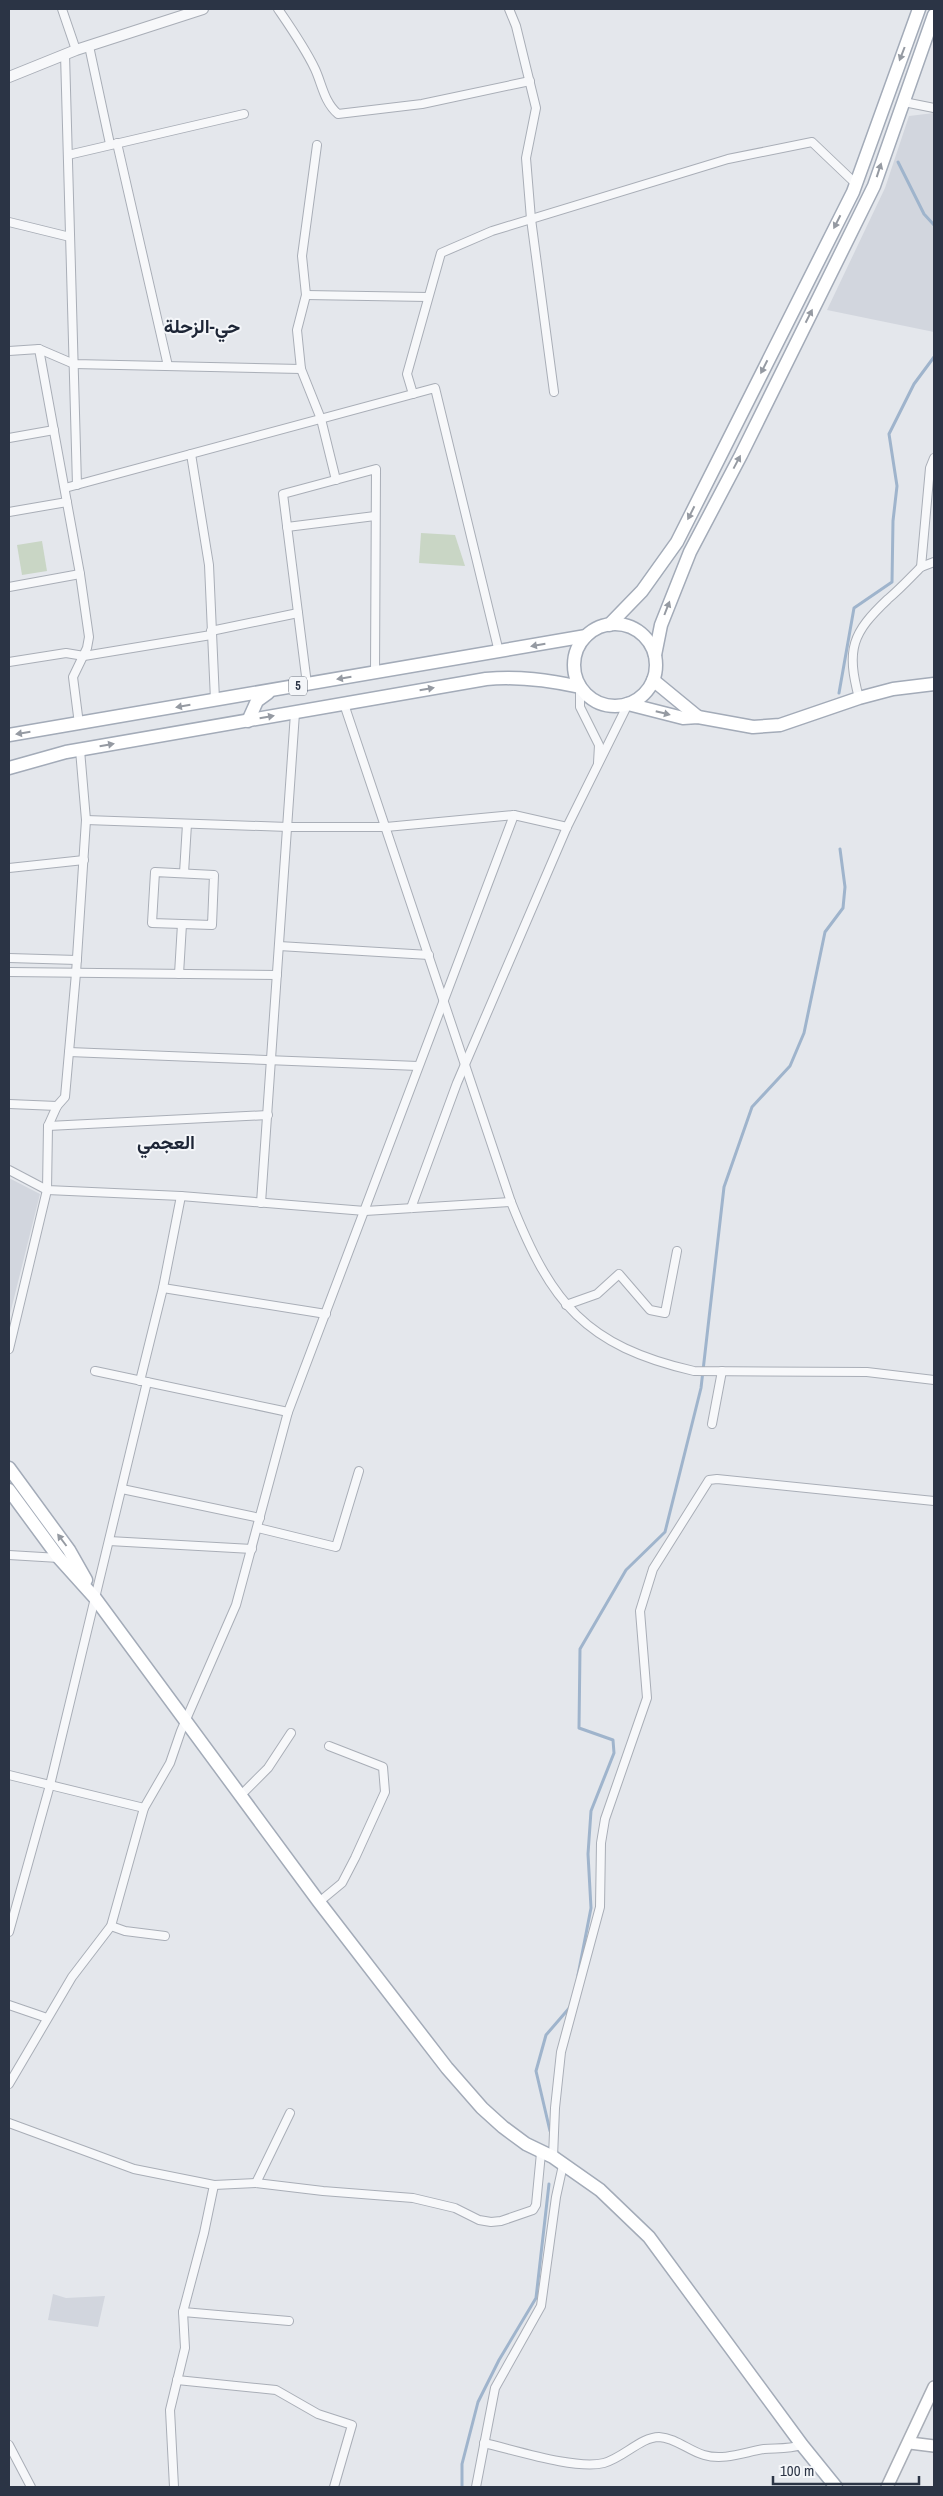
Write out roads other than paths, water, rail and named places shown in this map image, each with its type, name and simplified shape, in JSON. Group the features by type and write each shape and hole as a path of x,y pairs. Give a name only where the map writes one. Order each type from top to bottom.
{"main road":[{"path":"609,625 642,591 677,542 856,183 919,9"},
{"path":"628,704 643,695 653,680 656,668 655,655 661,625 690,552 741,455 874,186 934,15"},
{"path":"655,655 649,642 638,631 624,625 609,625 597,629 586,636 578,647 574,660 575,674 580,687 589,697 601,704 614,706 628,704 683,718 698,717 754,728 780,725 859,698 893,689 934,684"},
{"name":"5","path":"9,735 586,636"},
{"name":"5","path":"9,768 38,759 80,750 486,679 516,676 544,679 580,687"},
{"path":"653,680 698,717"},
{"path":"248,721 257,701 275,690"},
{"path":"9,1468 69,1550 95,1598"},
{"path":"9,1490 59,1558 95,1598 319,1902 447,2068 482,2108 503,2127 600,2190 649,2236 802,2445 836,2487"},
{"path":"887,2487 910,2443 934,2387"},
{"path":"910,2443 934,2446"}],"street":[{"path":"62,9 76,50"},
{"path":"9,77 76,50 203,9"},
{"path":"278,9 302,46 315,69 332,108 338,114 422,104 530,81"},
{"path":"509,9 536,108 526,158 531,219 554,392"},
{"path":"89,46 168,366"},
{"path":"65,54 77,485"},
{"path":"904,102 934,108"},
{"path":"68,155 244,114"},
{"path":"413,394 407,374 440,253 492,231 728,159 812,142 856,183"},
{"path":"316,145 302,256 306,295 297,330 301,369 321,419 336,480"},
{"path":"9,222 70,237"},
{"path":"306,295 428,296"},
{"path":"9,351 39,349 74,364 301,369"},
{"path":"39,349 80,574 88,637 84,656 72,677 79,724"},
{"path":"65,488 435,388 499,652"},
{"path":"9,438 54,430"},
{"path":"191,454 209,565 215,700"},
{"path":"921,567 930,468 934,458"},
{"path":"307,684 283,494 376,469 375,672"},
{"path":"9,512 67,502"},
{"path":"287,527 376,516"},
{"path":"859,698 852,661 855,643 861,627 921,567 934,562"},
{"path":"9,587 80,574"},
{"path":"9,662 66,653 84,656 211,633 298,613"},
{"path":"580,687 580,706 599,745 598,768"},
{"path":"344,704 466,1062 511,1202 524,1235 549,1284 566,1305 597,1334 627,1351 666,1365 694,1371 867,1372 934,1380"},
{"path":"411,1208 466,1062 567,828 628,704"},
{"path":"262,1203 288,828 294,713"},
{"path":"9,1349 47,1190 48,1126 57,1106 65,1096 77,960 86,820 80,750"},
{"path":"86,820 288,828 386,828 514,814 567,828"},
{"path":"9,2084 46,2018 72,1977 111,1926 144,1808 170,1763 186,1720 236,1605 288,1412 365,1211 443,996 514,814"},
{"path":"184,874 187,824"},
{"path":"9,868 84,860"},
{"path":"155,872 214,875 212,926 182,924 152,923 155,872"},
{"path":"179,974 182,924"},
{"path":"279,946 429,955"},
{"path":"9,958 77,960"},
{"path":"9,972 277,975"},
{"path":"69,1052 418,1066"},
{"path":"9,1104 57,1106"},
{"path":"48,1126 268,1115"},
{"path":"9,1170 47,1190 181,1196 365,1211 511,1202"},
{"path":"9,1932 50,1785 122,1489 181,1196"},
{"path":"566,1305 597,1294 619,1274 650,1310 665,1314 677,1251"},
{"path":"163,1288 326,1314"},
{"path":"94,1371 288,1412"},
{"path":"712,1424 722,1371"},
{"path":"258,1528 336,1547 359,1471"},
{"path":"706,1472 709,1480"},
{"path":"709,1480 717,1479 934,1501"},
{"path":"476,2487 495,2388 540,2306 556,2197 553,2158 555,2108 561,2052 600,1907 601,1843 605,1819 647,1698 640,1610 653,1569 709,1480"},
{"path":"122,1489 260,1518"},
{"path":"109,1541 252,1549"},
{"path":"9,1555 59,1558"},
{"path":"240,1795 268,1768 290,1733"},
{"path":"319,1902 342,1882 385,1792 383,1768 329,1746"},
{"path":"9,1775 144,1808"},
{"path":"111,1926 125,1931 165,1936"},
{"path":"9,2005 46,2018"},
{"path":"256,2183 290,2113"},
{"path":"9,2123 134,2169 214,2185 256,2183 323,2191 413,2198 454,2208 479,2220 501,2221 512,2215 528,2213 536,2205 553,2158"},
{"path":"174,2487 170,2410 185,2348 183,2312 204,2233 214,2185"},
{"path":"183,2312 289,2321"},
{"path":"177,2380 276,2390 318,2414 352,2425 334,2487"},
{"path":"484,2443 569,2462 590,2464 616,2459 653,2438 670,2440 711,2457 725,2457 766,2449 788,2449 802,2445"},
{"path":"9,2445 31,2487"}],"waterway":[{"path":"898,162 924,214 934,225"},
{"path":"839,693 854,608 892,582 893,521 897,486 889,434 914,384 934,357"},
{"path":"578,1975 591,1908 588,1854 591,1811 614,1753 613,1740 579,1728 580,1649 626,1570 665,1532 701,1388 724,1187 752,1107 790,1066 804,1033 825,932 843,908 845,887 840,849"},
{"path":"550,2131 536,2071 546,2035 571,2006"},
{"path":"462,2487 462,2464 478,2402 499,2360 536,2298 549,2184"}],"district":[{"name":"حي-الزحلة","path":"202,326"},
{"name":"العجمي","path":"166,1142"}]}
